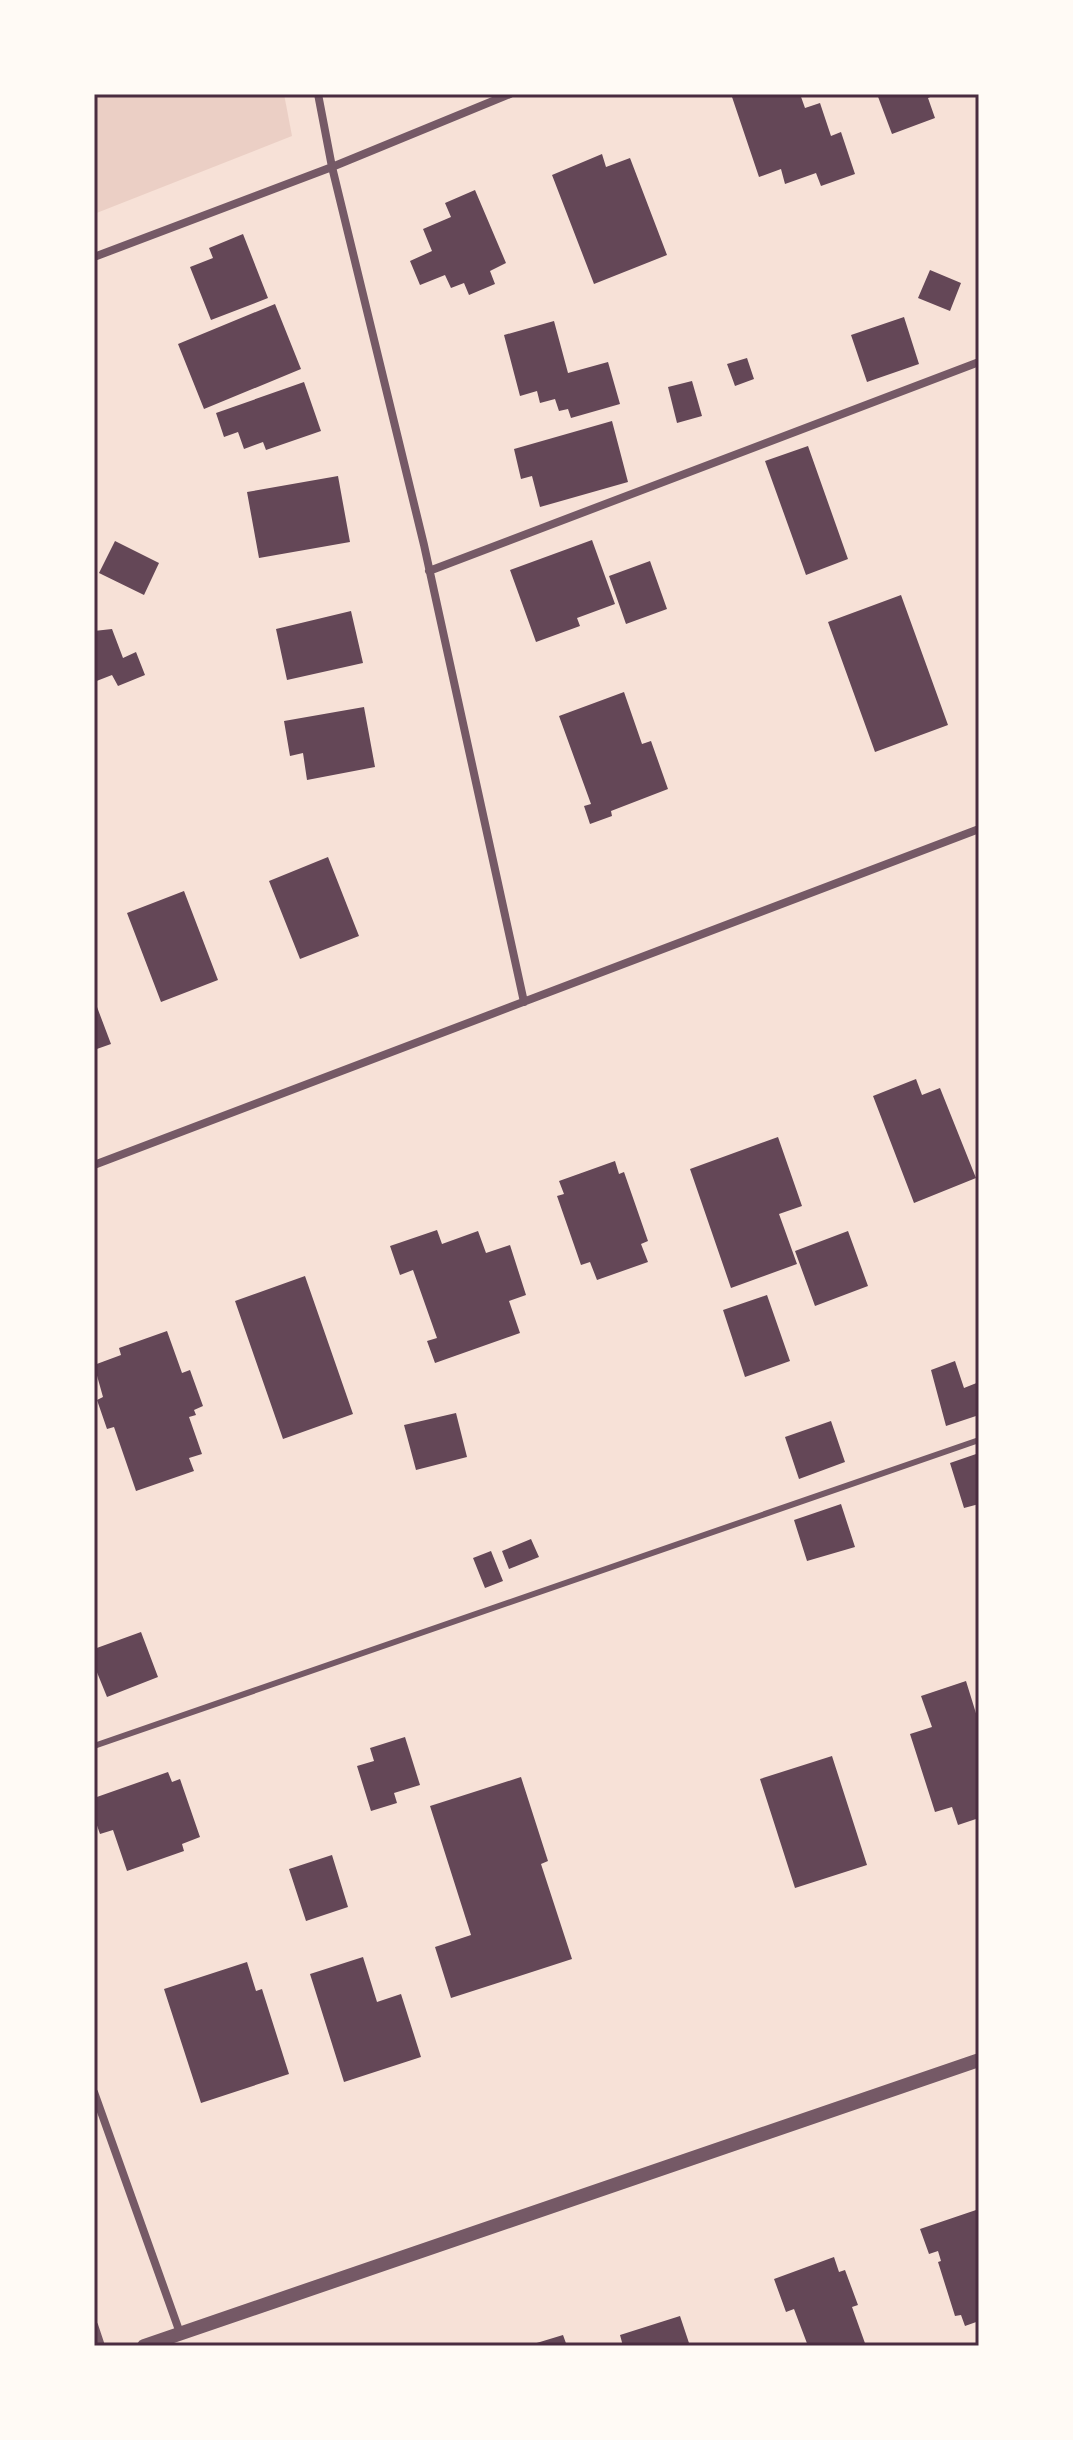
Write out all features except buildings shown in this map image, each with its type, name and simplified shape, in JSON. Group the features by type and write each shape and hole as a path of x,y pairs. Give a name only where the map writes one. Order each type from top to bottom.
{"street":[{"path":"318,94 332,167 429,571 524,1002"},
{"path":"94,257 332,167 510,94"},
{"path":"429,571 979,362"},
{"path":"94,1165 979,829"},
{"path":"144,2346 979,2060"},
{"path":"94,2092 180,2333"},
{"path":"94,2325 101,2346"}],"lane":[{"path":"94,1746 979,1440"}],"shaded area":[{"path":"94,94 284,94 292,136 94,214"}]}
